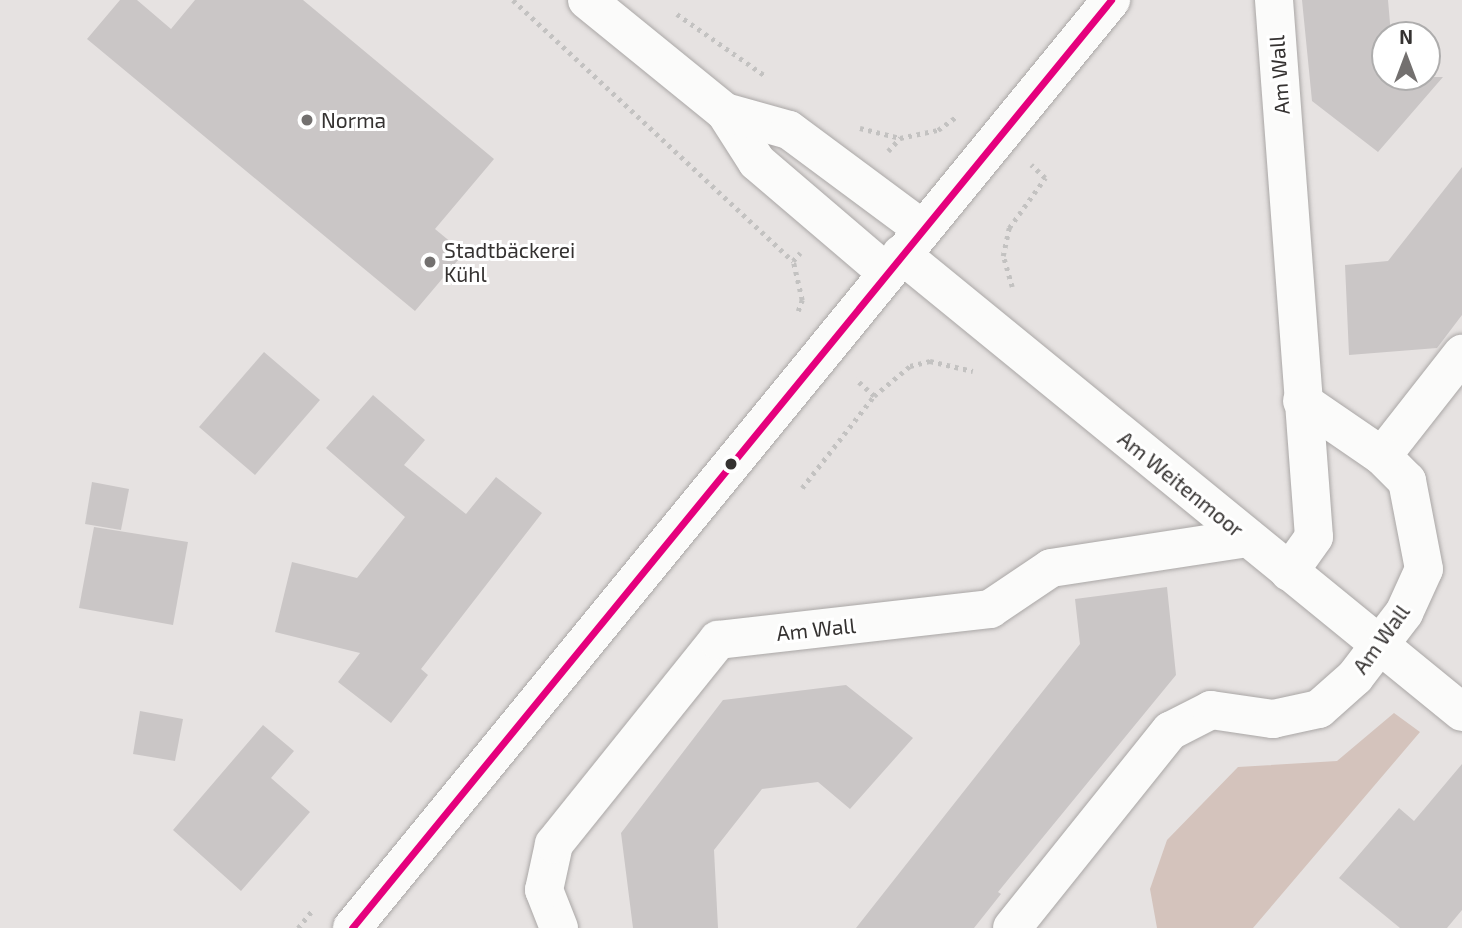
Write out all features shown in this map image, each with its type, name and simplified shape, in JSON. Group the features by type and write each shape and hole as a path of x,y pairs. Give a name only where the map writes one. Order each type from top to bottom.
{"street":[{"path":"587,0 724,112 757,162 827,222 903,252"},
{"path":"352,928 998,134 1111,0"},
{"name":"Am Wall","path":"1274,0 1314,537 1289,572"},
{"path":"724,112 789,130 861,182 903,252"},
{"name":"Am Weitenmoor","path":"903,252 1462,712"},
{"path":"1381,456 1462,354"},
{"name":"Am Wall","path":"1012,928 1170,731 1211,710 1273,719 1319,709 1355,677 1404,613 1424,569 1408,481 1381,456 1302,401"},
{"name":"Am Wall","path":"559,928 544,890 554,844 718,640 990,609 1051,568 1248,538"}],"path":[{"path":"513,0 793,261 802,300 796,318"},
{"path":"861,182 900,138 938,130 967,109 1045,178 1009,228 1003,256 1013,291"},
{"path":"793,261 827,222"},
{"path":"874,396 910,366 930,361 957,364 981,374"},
{"path":"298,928 316,907"}],"shaded area":[{"path":"1394,713 1420,732 1253,928 1157,928 1150,889 1167,840 1238,767 1337,761"}],"building":[{"path":"120,0 137,0 171,29 195,0 303,0 494,159 435,229 464,253 415,311 87,39"},
{"path":"1302,0 1388,0 1390,21 1371,21 1371,91 1431,91 1378,152 1312,101"},
{"path":"1462,167 1462,315 1437,348 1349,355 1345,265 1388,261"},
{"path":"264,352 320,400 255,475 199,427"},
{"path":"373,395 425,440 404,465 466,514 496,477 542,513 421,669 428,675 391,723 338,682 360,653 275,632 292,562 357,578 405,517 326,448"},
{"path":"92,482 129,489 121,530 85,524"},
{"path":"94,527 188,542 173,625 79,608"},
{"path":"1167,587 1176,675 998,892 1001,894 974,928 856,928 1080,644 1075,599"},
{"path":"846,685 913,738 850,809 818,782 762,789 714,850 718,928 633,928 621,833 723,700"},
{"path":"140,711 183,719 175,761 133,754"},
{"path":"263,725 294,751 271,778 310,812 241,891 173,830"},
{"path":"1462,764 1462,910 1447,928 1400,928 1339,878 1399,808 1414,821"}],"transit line":[{"path":"352,928 1111,0"}],"place":[{"name":"Norma","path":"307,120"},
{"name":"Stadtbäckerei Kühl","path":"430,262"}]}
